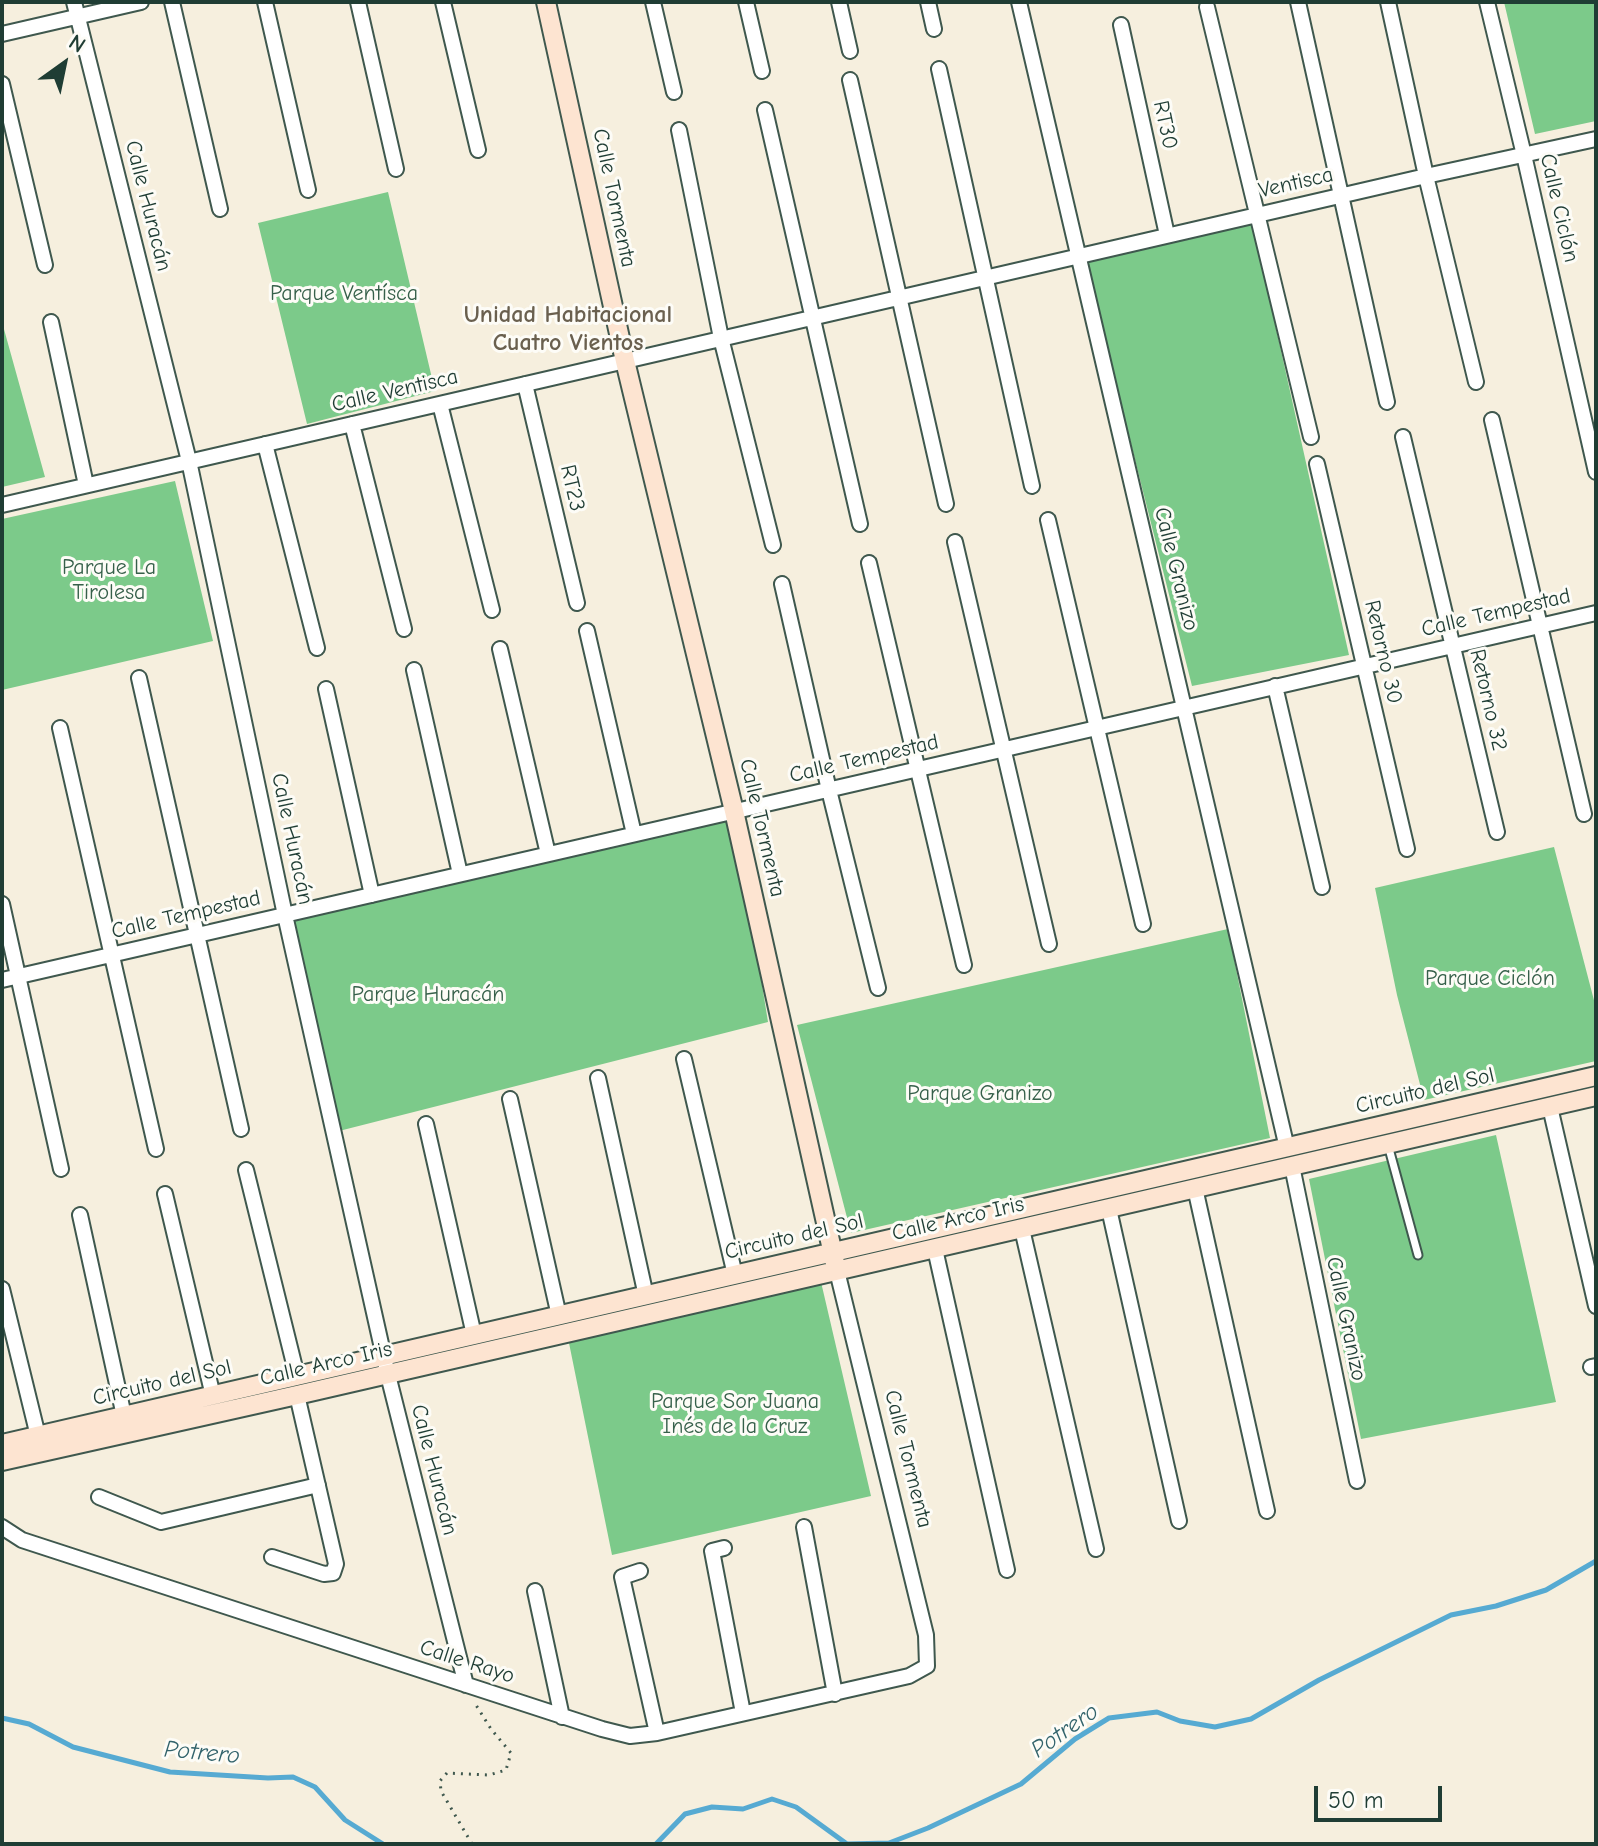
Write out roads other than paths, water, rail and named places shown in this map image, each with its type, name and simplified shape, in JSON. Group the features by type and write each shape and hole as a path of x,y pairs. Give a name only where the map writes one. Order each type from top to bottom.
{"street":[{"path":"2,34 76,9 141,2"},
{"path":"172,2 220,209"},
{"path":"265,2 308,190"},
{"path":"358,2 396,169"},
{"path":"443,2 478,150"},
{"name":"Calle Tormenta","path":"546,2 625,361 734,811 834,1262 926,1635 927,1666"},
{"path":"653,2 674,92"},
{"path":"746,2 762,71"},
{"path":"839,2 850,51"},
{"path":"928,2 934,29"},
{"name":"Calle Granizo","path":"1019,2 1289,1157 1357,1481"},
{"path":"1298,2 1387,402"},
{"path":"1388,2 1476,382"},
{"name":"Calle Ciclón","path":"1487,2 1596,472"},
{"path":"1207,7 1311,437"},
{"name":"Calle Huracán","path":"76,9 189,461 285,915 386,1365 466,1685"},
{"name":"RT30","path":"1121,25 1167,235"},
{"path":"939,69 1032,486"},
{"path":"850,80 946,504"},
{"path":"2,84 45,265"},
{"path":"765,110 860,524"},
{"path":"679,130 721,338 773,545"},
{"path":"1524,155 1596,139"},
{"name":"Ventisca","path":"1078,256 1524,155"},
{"name":"Calle Ventisca","path":"2,505 1078,256"},
{"path":"51,322 86,485"},
{"name":"RT23","path":"525,384 577,603"},
{"path":"440,404 492,610"},
{"path":"1492,420 1584,814"},
{"path":"352,424 404,629"},
{"name":"Retorno 32","path":"1403,437 1497,832"},
{"path":"265,444 317,648"},
{"name":"Retorno 30","path":"1317,464 1407,849"},
{"path":"1048,520 1143,924"},
{"path":"955,542 1049,944"},
{"path":"869,563 964,965"},
{"path":"782,584 878,988"},
{"name":"Calle Tempestad","path":"2,980 1596,613"},
{"path":"587,631 634,834"},
{"path":"500,649 548,854"},
{"path":"414,670 460,874"},
{"path":"139,678 241,1129"},
{"path":"1275,686 1322,887"},
{"path":"326,689 372,895"},
{"path":"60,728 156,1149"},
{"path":"2,904 61,1169"},
{"path":"684,1059 735,1275"},
{"name":"Circuito del Sol","path":"386,1365 474,1335 735,1275 834,1262 1289,1157 1440,1112 1596,1076"},
{"path":"598,1078 646,1296"},
{"name":"Calle Arco Iris","path":"2,1461 297,1386 834,1262 935,1249 1109,1209 1195,1188 1289,1157 1387,1143 1596,1096"},
{"path":"510,1099 559,1316"},
{"path":"1550,1107 1596,1306"},
{"path":"1440,1112 1446,1131"},
{"path":"426,1124 474,1335"},
{"path":"246,1170 336,1564 333,1573 324,1574 272,1557"},
{"path":"1195,1188 1267,1511"},
{"path":"165,1194 213,1396"},
{"path":"1109,1209 1179,1521"},
{"path":"80,1215 124,1416"},
{"path":"1022,1229 1096,1549"},
{"path":"935,1249 1007,1570"},
{"path":"2,1289 38,1436"},
{"name":"Circuito del Sol","path":"2,1444 213,1396 297,1386"},
{"path":"99,1497 161,1522 318,1485"},
{"name":"Calle Rayo","path":"2,1527 22,1540 562,1717 630,1736 657,1733 835,1694 909,1676 927,1666"},
{"path":"804,1527 835,1694"},
{"path":"724,1548 712,1551 743,1713"},
{"path":"640,1571 622,1577 657,1733"},
{"path":"535,1591 562,1717"}],"lane":[{"path":"1387,1143 1418,1255"}],"waterway":[{"name":"Potrero","path":"656,1844 685,1814 712,1807 743,1809 772,1799 796,1807 847,1844 889,1843 1021,1784 1075,1739 1109,1718 1157,1712 1180,1721 1215,1727 1251,1719 1319,1680 1451,1615 1496,1606 1546,1590 1596,1561"},
{"name":"Potrero","path":"2,1718 29,1724 73,1747 170,1772 293,1777 315,1787 345,1820 383,1844"}],"district":[{"name":"Unidad Habitacional Cuatro Vientos","path":"568,329"}],"park label":[{"name":"Parque Ventísca","path":"344,294"},
{"name":"Parque La Tirolesa","path":"109,580"},
{"name":"Parque Ciclón","path":"1490,979"},
{"name":"Parque Huracán","path":"428,995"},
{"name":"Parque Granizo","path":"980,1094"},
{"name":"Parque Sor Juana Inés de la Cruz","path":"735,1414"}]}
